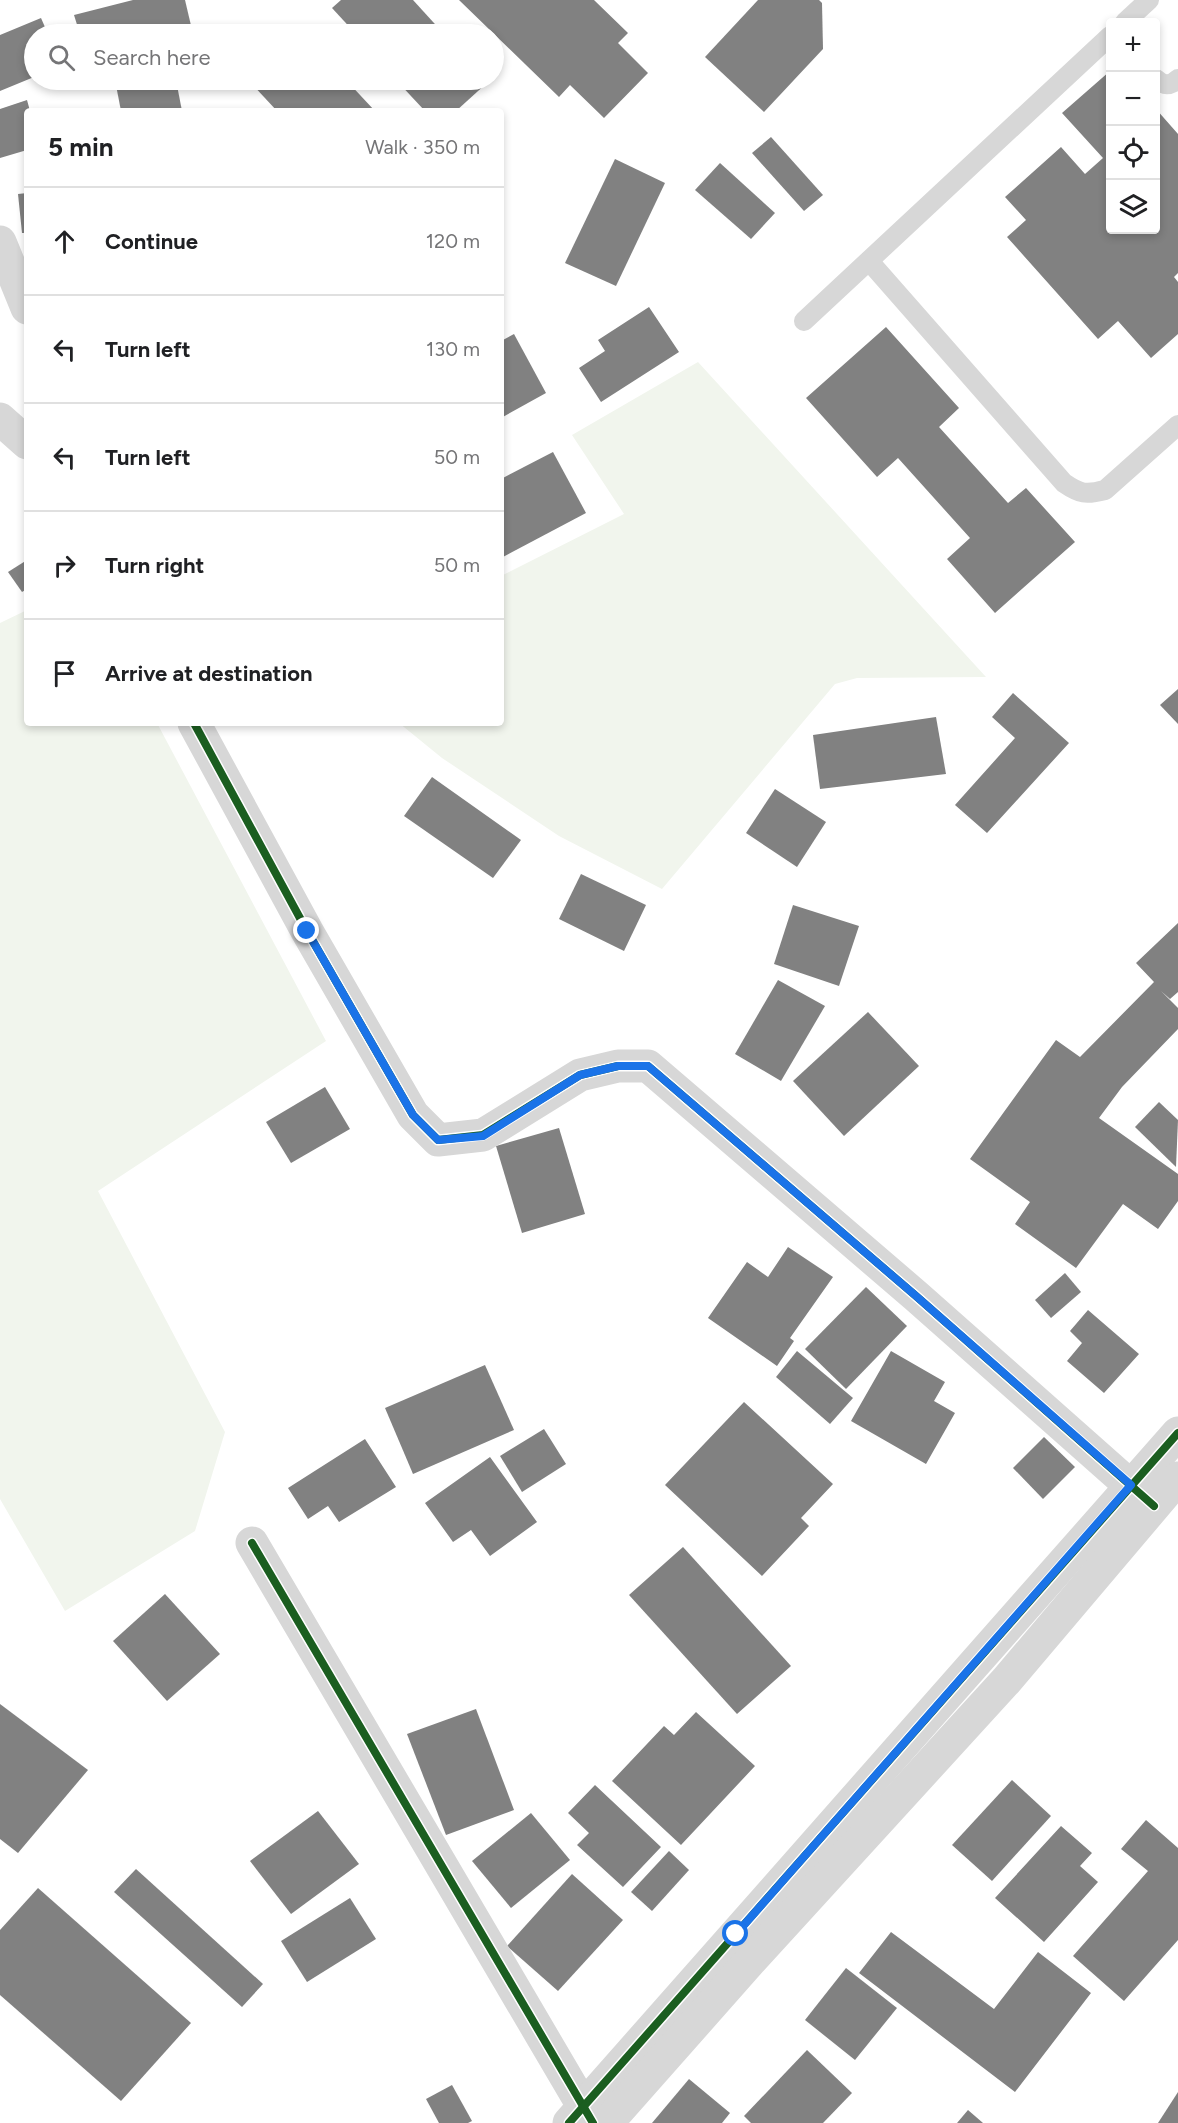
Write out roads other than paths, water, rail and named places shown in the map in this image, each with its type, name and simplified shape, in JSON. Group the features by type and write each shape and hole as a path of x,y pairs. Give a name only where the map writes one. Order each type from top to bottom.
{"street":[{"path":"0,242 24,301"},
{"path":"0,419 24,439"},
{"path":"196,726 307,931 413,1115 438,1140 483,1136 580,1075 618,1066 648,1066 916,1296 1142,1496"},
{"path":"252,1543 588,2119 752,1959 1006,1681 1142,1496 1178,1433"},
{"path":"1142,1496 1178,1478"}],"lane":[{"path":"1129,18 1149,0"},
{"path":"804,321 1106,40"},
{"path":"1160,83 1172,84 1178,79"},
{"path":"869,261 1064,483 1076,492 1089,494 1104,490 1178,425"}]}
